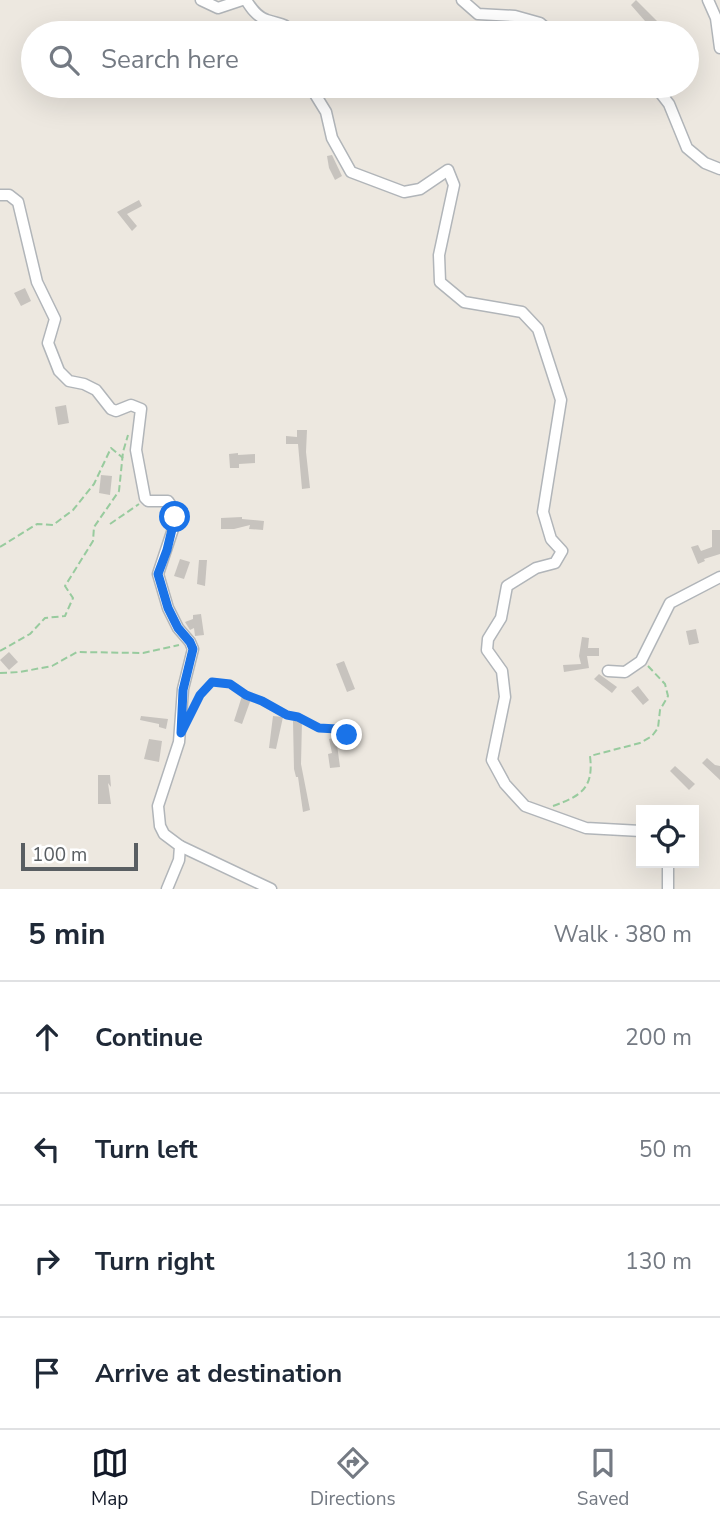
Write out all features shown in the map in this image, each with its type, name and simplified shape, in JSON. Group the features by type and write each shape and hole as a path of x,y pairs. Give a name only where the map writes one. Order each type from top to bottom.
{"street":[{"path":"201,0 218,8 244,0 254,12 272,21"},
{"path":"462,0 478,14 515,16 533,21"},
{"path":"708,0 716,18 720,48"},
{"path":"317,98 326,113 332,138 352,172 404,192 421,189 448,170 454,185 439,255 440,282 464,302 522,312 538,329 561,400 543,512 551,540 562,551 555,564 536,568 507,586 501,618 488,639 486,650 502,671 505,697 492,760 505,784 525,806 586,828 636,831"},
{"path":"664,98 687,148 705,163 720,169"},
{"path":"0,195 9,195 18,202 37,282 55,319 48,343 59,371 69,381 96,390 111,409 116,411 131,405 141,409 136,450 145,498 148,501 167,501 175,510 174,526 158,574 168,608 193,649 183,690 181,733 158,806 160,826 164,834 180,846 271,889"},
{"path":"608,671 625,672 641,661 670,603 720,577"},
{"path":"167,889 179,860 180,846"},
{"path":"668,868 668,889"}],"path":[{"path":"0,651 30,634 45,618 65,616 73,598 65,586 93,541 94,527 119,492 123,458 131,428 138,424"},
{"path":"0,547 37,524 53,525 73,510 94,484 111,448 123,458"},
{"path":"110,524 145,498"},
{"path":"0,673 52,666 77,652 158,651 182,644 188,639"},
{"path":"554,806 579,796 587,785 592,769 590,756 640,743 652,736 658,728 660,710 668,696 665,684 641,661"},
{"path":"191,714 200,695 212,682 230,684 287,715 298,717 319,728 337,729 349,739"}],"building":[{"path":"636,0 657,21 645,21 631,5"},
{"path":"332,155 342,176 335,180 327,156"},
{"path":"139,200 142,206 127,214 137,226 132,231 117,212"},
{"path":"25,288 31,301 21,306 14,293"},
{"path":"66,405 69,423 58,425 55,407"},
{"path":"297,430 307,430 306,452 310,488 302,489 298,444 286,444 286,436 297,437"},
{"path":"229,454 255,454 255,463 239,464 239,468 230,468"},
{"path":"101,475 112,476 110,495 99,493"},
{"path":"242,517 264,521 263,530 249,529 250,525 221,529 221,518"},
{"path":"712,530 720,530 720,554 698,564 691,547 698,545 701,551 712,547"},
{"path":"180,559 190,562 184,579 174,576"},
{"path":"199,560 207,560 205,586 197,584"},
{"path":"201,614 204,635 195,636 194,628 190,630 185,622 193,619 193,615"},
{"path":"696,629 699,643 689,645 686,631"},
{"path":"582,637 589,638 588,648 599,648 599,656 587,656 589,668 564,672 563,665 581,664 579,656"},
{"path":"9,652 18,662 9,670 0,660"},
{"path":"344,661 355,689 347,692 336,664"},
{"path":"599,674 617,687 612,693 594,679"},
{"path":"638,686 649,700 643,705 631,691"},
{"path":"242,696 251,699 242,724 234,721"},
{"path":"141,716 168,719 166,729 159,727 159,724 140,720"},
{"path":"273,716 283,717 276,749 269,748"},
{"path":"293,721 302,721 301,764 310,810 303,812 298,777 294,769"},
{"path":"336,737 340,767 330,768 328,754 332,753 329,739"},
{"path":"149,739 162,741 159,762 144,759"},
{"path":"707,758 720,766 720,780 702,763"},
{"path":"675,766 695,784 689,790 670,771"},
{"path":"98,775 110,775 111,787 108,783 111,804 98,804"}],"route":[{"path":"175,517 158,574 168,608 193,649 183,690 181,733 200,695 212,682 230,684 275,710 298,717 319,728 337,729 347,735"}]}
